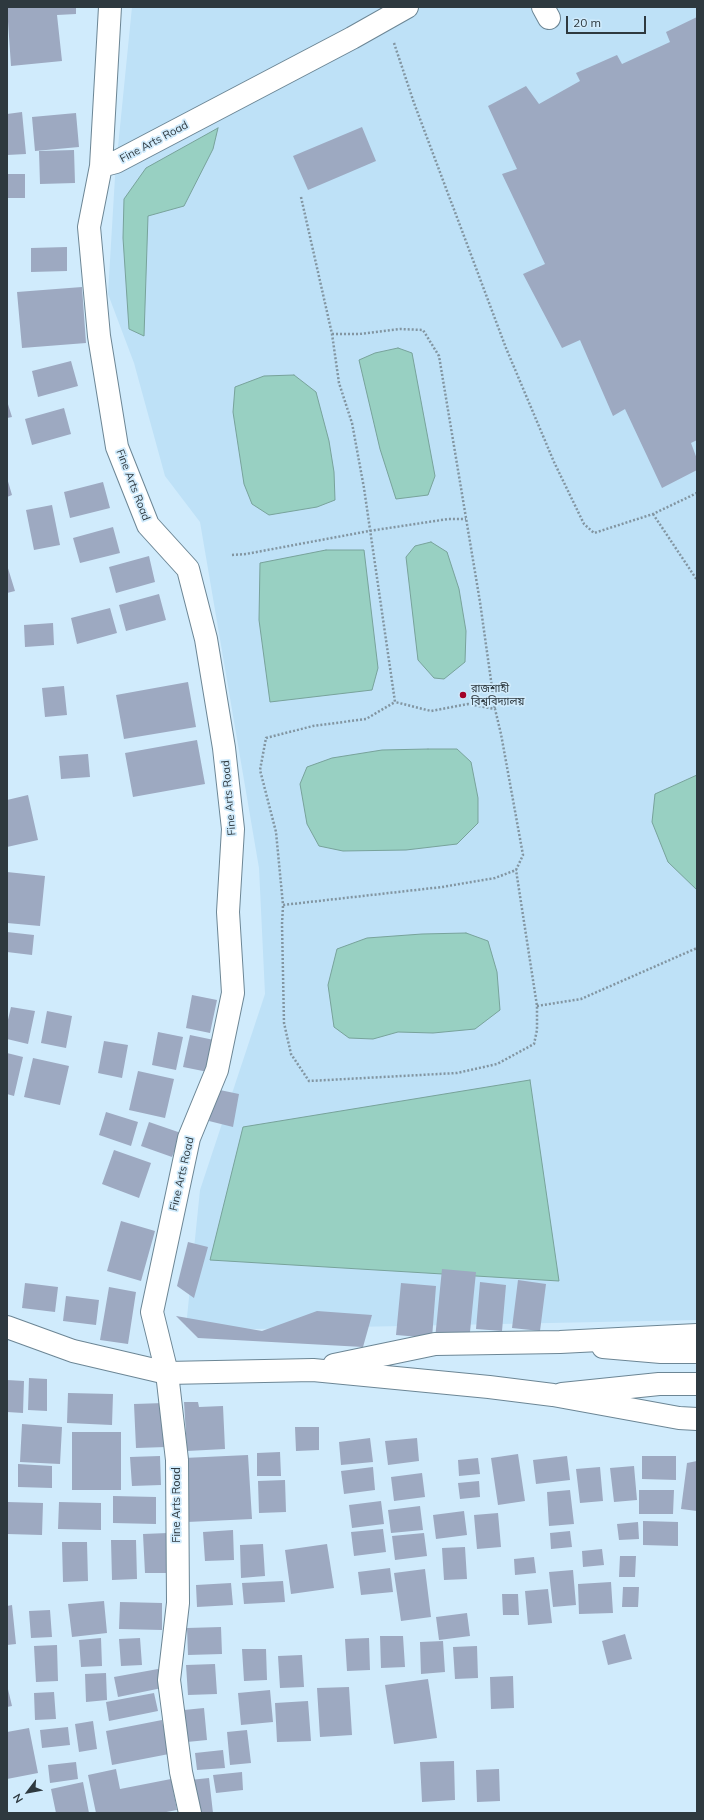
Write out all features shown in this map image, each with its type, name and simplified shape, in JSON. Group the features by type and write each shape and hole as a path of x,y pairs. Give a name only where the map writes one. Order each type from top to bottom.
{"street":[{"path":"101,166 110,7"},
{"name":"Fine Arts Road","path":"190,1813 180,1772 169,1680 178,1603 177,1460 167,1373 152,1312 189,1138 217,1070 233,993 228,912 233,829 224,748 206,639 188,569 148,525 117,447 99,336 89,227 101,166 116,162 407,7"},
{"path":"7,1327 73,1351 167,1373 313,1370 490,1387 553,1395 679,1418 697,1419"},
{"path":"313,1370 435,1344 560,1342 697,1335"},
{"path":"560,1342 661,1352 697,1352"},
{"path":"553,1395 659,1384 697,1384"}],"path":[{"path":"385,20 506,348 554,462 584,524 594,532 653,514 697,493"},
{"path":"301,197 332,334 339,383 352,423 364,488 369,531 394,686 395,702"},
{"path":"332,334 359,334 400,329 423,330 439,356 495,709 523,855 516,870 537,1006 538,1030 534,1044 497,1064 457,1073 309,1081 291,1054 284,1023 283,905 276,832 260,770 266,738 313,726 366,720 395,702 431,711 468,704 495,709"},
{"path":"653,514 697,580"},
{"path":"232,555 253,553 369,531 448,519 466,519"},
{"path":"283,905 442,887 495,878 516,870"},
{"path":"537,1006 581,999 697,948"}],"shaded area":[{"name":"রাজশাহী বিশ্ববিদ্যালয়","path":"132,7 697,7 697,1320 254,1329 186,1327 200,1190 265,994 259,868 200,522 165,476 134,363 108,294 115,177"},
{"path":"218,128 213,149 184,206 148,216 144,336 129,329 123,238 124,199 146,168"},
{"path":"398,348 412,353 435,476 428,495 396,499 380,449 359,360 375,353"},
{"path":"294,375 316,392 329,441 334,472 335,500 317,507 269,515 252,504 244,484 233,412 235,387 264,376"},
{"path":"431,542 447,552 459,589 466,631 465,662 444,679 434,678 418,660 406,557 415,546"},
{"path":"326,550 364,550 378,668 372,690 270,702 259,620 260,563"},
{"path":"457,749 471,762 478,798 478,823 457,844 406,850 343,851 319,846 307,824 300,784 307,767 332,758 382,750"},
{"path":"697,775 697,890 668,862 652,822 655,794"},
{"path":"466,933 488,941 497,972 500,1010 475,1029 433,1033 398,1032 373,1039 349,1038 334,1027 328,985 337,949 367,938 422,934"},
{"path":"530,1080 559,1281 210,1260 243,1127"}],"building":[{"path":"7,7 76,7 76,14 57,15 62,61 11,66"},
{"path":"697,17 697,440 691,443 697,459 697,470 662,488 625,409 613,416 580,340 562,348 523,274 545,264 502,174 517,169 488,106 526,86 539,104 580,81 576,73 617,55 622,64 670,42 666,32"},
{"path":"22,112 26,154 7,155 7,114"},
{"path":"76,113 79,147 35,151 32,117"},
{"path":"362,127 376,161 308,190 293,156"},
{"path":"74,150 75,183 40,184 39,151"},
{"path":"7,174 25,174 25,198 7,198"},
{"path":"67,247 67,271 31,272 31,248"},
{"path":"82,287 86,343 22,348 17,292"},
{"path":"71,361 78,386 38,397 32,371"},
{"path":"7,401 12,417 7,418"},
{"path":"64,408 71,434 32,445 25,419"},
{"path":"7,478 12,495 7,497"},
{"path":"103,482 110,508 70,518 64,492"},
{"path":"52,505 60,545 34,550 26,510"},
{"path":"113,527 120,553 80,563 73,538"},
{"path":"149,556 155,582 116,593 109,567"},
{"path":"7,565 15,591 7,593"},
{"path":"159,594 166,620 126,631 119,605"},
{"path":"110,608 117,633 77,644 71,618"},
{"path":"53,623 54,645 25,647 24,625"},
{"path":"188,682 196,727 124,739 116,695"},
{"path":"64,686 67,715 45,717 42,688"},
{"path":"197,740 205,784 133,797 125,753"},
{"path":"88,754 90,777 61,779 59,756"},
{"path":"28,795 38,840 7,847 7,800"},
{"path":"7,872 45,876 40,926 7,923"},
{"path":"7,932 34,935 32,955 7,952"},
{"path":"192,995 217,1000 210,1033 186,1028"},
{"path":"11,1007 35,1011 28,1044 7,1039 7,1024"},
{"path":"47,1011 72,1016 66,1048 41,1043"},
{"path":"158,1032 183,1037 176,1070 152,1065"},
{"path":"190,1035 214,1040 208,1072 183,1067"},
{"path":"104,1041 128,1045 122,1078 98,1073"},
{"path":"7,1053 23,1057 14,1096 7,1094"},
{"path":"33,1058 69,1066 60,1105 24,1097"},
{"path":"138,1071 174,1079 165,1118 129,1110"},
{"path":"215,1089 239,1094 233,1127 209,1121"},
{"path":"106,1112 138,1122 131,1146 99,1135"},
{"path":"149,1122 181,1133 172,1157 141,1146"},
{"path":"114,1150 151,1163 139,1198 102,1184"},
{"path":"121,1221 155,1231 141,1281 107,1271"},
{"path":"188,1242 208,1247 194,1298 177,1286"},
{"path":"442,1269 476,1272 469,1342 435,1339"},
{"path":"518,1280 546,1284 540,1331 512,1328"},
{"path":"480,1282 506,1285 502,1331 476,1329"},
{"path":"25,1283 58,1287 55,1312 22,1308"},
{"path":"401,1283 436,1286 432,1338 396,1335"},
{"path":"109,1287 136,1292 128,1344 100,1340"},
{"path":"66,1296 99,1300 96,1325 63,1321"},
{"path":"317,1311 372,1315 363,1347 198,1338 176,1316 262,1331"},
{"path":"29,1378 47,1379 47,1411 28,1410"},
{"path":"7,1380 24,1381 23,1413 7,1412"},
{"path":"68,1393 113,1394 112,1425 67,1423"},
{"path":"184,1402 198,1402 199,1407 223,1406 225,1449 187,1451"},
{"path":"164,1403 166,1447 136,1448 134,1404"},
{"path":"22,1424 62,1427 60,1464 20,1462"},
{"path":"295,1427 319,1427 319,1450 296,1451"},
{"path":"72,1432 121,1432 121,1490 72,1490"},
{"path":"370,1438 373,1462 341,1465 339,1442"},
{"path":"417,1438 419,1461 388,1465 385,1441"},
{"path":"280,1452 281,1476 257,1476 257,1453"},
{"path":"518,1454 525,1501 498,1505 491,1458"},
{"path":"248,1455 252,1519 187,1522 184,1458"},
{"path":"160,1456 161,1485 132,1486 130,1457"},
{"path":"567,1456 570,1480 536,1484 533,1460"},
{"path":"642,1456 676,1456 676,1480 642,1479"},
{"path":"478,1458 480,1474 459,1476 458,1460"},
{"path":"697,1461 697,1511 681,1509 687,1463"},
{"path":"18,1464 52,1466 52,1488 18,1487"},
{"path":"634,1466 637,1500 614,1502 610,1468"},
{"path":"373,1467 375,1490 344,1494 341,1471"},
{"path":"600,1467 603,1501 580,1503 576,1469"},
{"path":"422,1473 425,1497 394,1501 391,1477"},
{"path":"285,1480 286,1512 259,1513 258,1481"},
{"path":"479,1481 480,1497 460,1499 458,1483"},
{"path":"570,1490 574,1524 549,1526 547,1492"},
{"path":"639,1490 674,1490 673,1514 639,1514"},
{"path":"113,1496 156,1497 156,1524 113,1523"},
{"path":"381,1501 384,1524 352,1528 349,1505"},
{"path":"7,1502 43,1503 42,1535 7,1534"},
{"path":"59,1502 101,1503 101,1530 58,1529"},
{"path":"420,1506 423,1530 391,1533 388,1510"},
{"path":"464,1511 467,1535 436,1539 433,1515"},
{"path":"498,1513 501,1547 477,1549 474,1515"},
{"path":"643,1521 678,1522 678,1546 643,1545"},
{"path":"638,1522 639,1539 619,1540 617,1524"},
{"path":"383,1529 386,1552 354,1556 351,1532"},
{"path":"233,1530 234,1560 205,1561 203,1532"},
{"path":"570,1531 572,1547 551,1549 550,1533"},
{"path":"168,1533 169,1573 145,1573 143,1534"},
{"path":"424,1533 427,1556 395,1560 392,1536"},
{"path":"111,1540 136,1540 137,1579 112,1580"},
{"path":"62,1542 87,1542 88,1581 63,1582"},
{"path":"263,1544 265,1576 241,1578 240,1545"},
{"path":"327,1544 334,1588 291,1594 285,1550"},
{"path":"465,1547 467,1579 444,1580 442,1548"},
{"path":"602,1549 604,1565 583,1567 582,1551"},
{"path":"620,1556 636,1556 635,1577 619,1577"},
{"path":"534,1557 536,1573 515,1575 514,1559"},
{"path":"390,1568 393,1592 361,1595 358,1572"},
{"path":"425,1569 431,1617 401,1621 394,1573"},
{"path":"573,1570 576,1605 553,1607 549,1572"},
{"path":"283,1581 285,1602 244,1604 242,1583"},
{"path":"611,1582 613,1613 579,1614 578,1584"},
{"path":"231,1583 233,1605 197,1607 196,1585"},
{"path":"623,1587 639,1587 638,1607 622,1607"},
{"path":"548,1589 552,1623 528,1625 525,1591"},
{"path":"502,1594 518,1594 519,1615 503,1615"},
{"path":"104,1601 107,1633 72,1637 68,1604"},
{"path":"120,1602 162,1603 162,1630 119,1629"},
{"path":"12,1605 16,1644 7,1645 7,1606"},
{"path":"50,1610 52,1637 31,1638 29,1611"},
{"path":"467,1613 470,1636 439,1640 436,1617"},
{"path":"221,1627 222,1654 188,1655 187,1628"},
{"path":"625,1634 632,1659 608,1665 602,1641"},
{"path":"380,1636 403,1636 405,1667 381,1668"},
{"path":"101,1638 102,1666 81,1667 79,1640"},
{"path":"140,1638 142,1665 121,1666 119,1639"},
{"path":"369,1638 370,1670 347,1671 345,1639"},
{"path":"443,1641 445,1672 421,1674 420,1642"},
{"path":"57,1645 58,1681 36,1682 34,1646"},
{"path":"477,1646 478,1678 455,1679 453,1647"},
{"path":"242,1649 266,1649 267,1680 244,1681"},
{"path":"302,1655 304,1687 280,1688 278,1656"},
{"path":"215,1664 217,1694 188,1695 186,1665"},
{"path":"158,1669 162,1688 118,1697 114,1677"},
{"path":"106,1673 107,1700 86,1702 85,1674"},
{"path":"513,1676 514,1708 491,1709 490,1677"},
{"path":"428,1679 437,1738 394,1744 385,1685"},
{"path":"7,1685 12,1706 7,1707"},
{"path":"349,1687 352,1735 320,1737 317,1688"},
{"path":"270,1690 273,1722 241,1725 238,1693"},
{"path":"54,1692 56,1719 35,1720 34,1693"},
{"path":"154,1693 158,1711 109,1721 106,1702"},
{"path":"308,1701 311,1741 277,1742 275,1703"},
{"path":"204,1708 207,1740 187,1742 184,1710"},
{"path":"162,1720 169,1754 112,1765 106,1731"},
{"path":"93,1721 97,1749 79,1752 75,1724"},
{"path":"68,1727 70,1745 42,1748 40,1730"},
{"path":"29,1728 38,1773 7,1779 7,1732"},
{"path":"247,1730 251,1763 230,1765 227,1732"},
{"path":"223,1750 225,1768 197,1770 195,1753"},
{"path":"454,1761 455,1800 422,1802 420,1762"},
{"path":"76,1762 78,1779 50,1783 48,1765"},
{"path":"116,1769 120,1789 171,1779 177,1810 161,1813 96,1813 88,1775"},
{"path":"499,1769 500,1801 477,1802 476,1770"},
{"path":"242,1772 243,1790 216,1793 213,1775"},
{"path":"209,1778 213,1813 194,1813 190,1780"},
{"path":"83,1782 89,1813 56,1813 51,1789"}],"place":[{"name":"রাজশাহী বিশ্ববিদ্যালয়","path":"463,695"}]}
